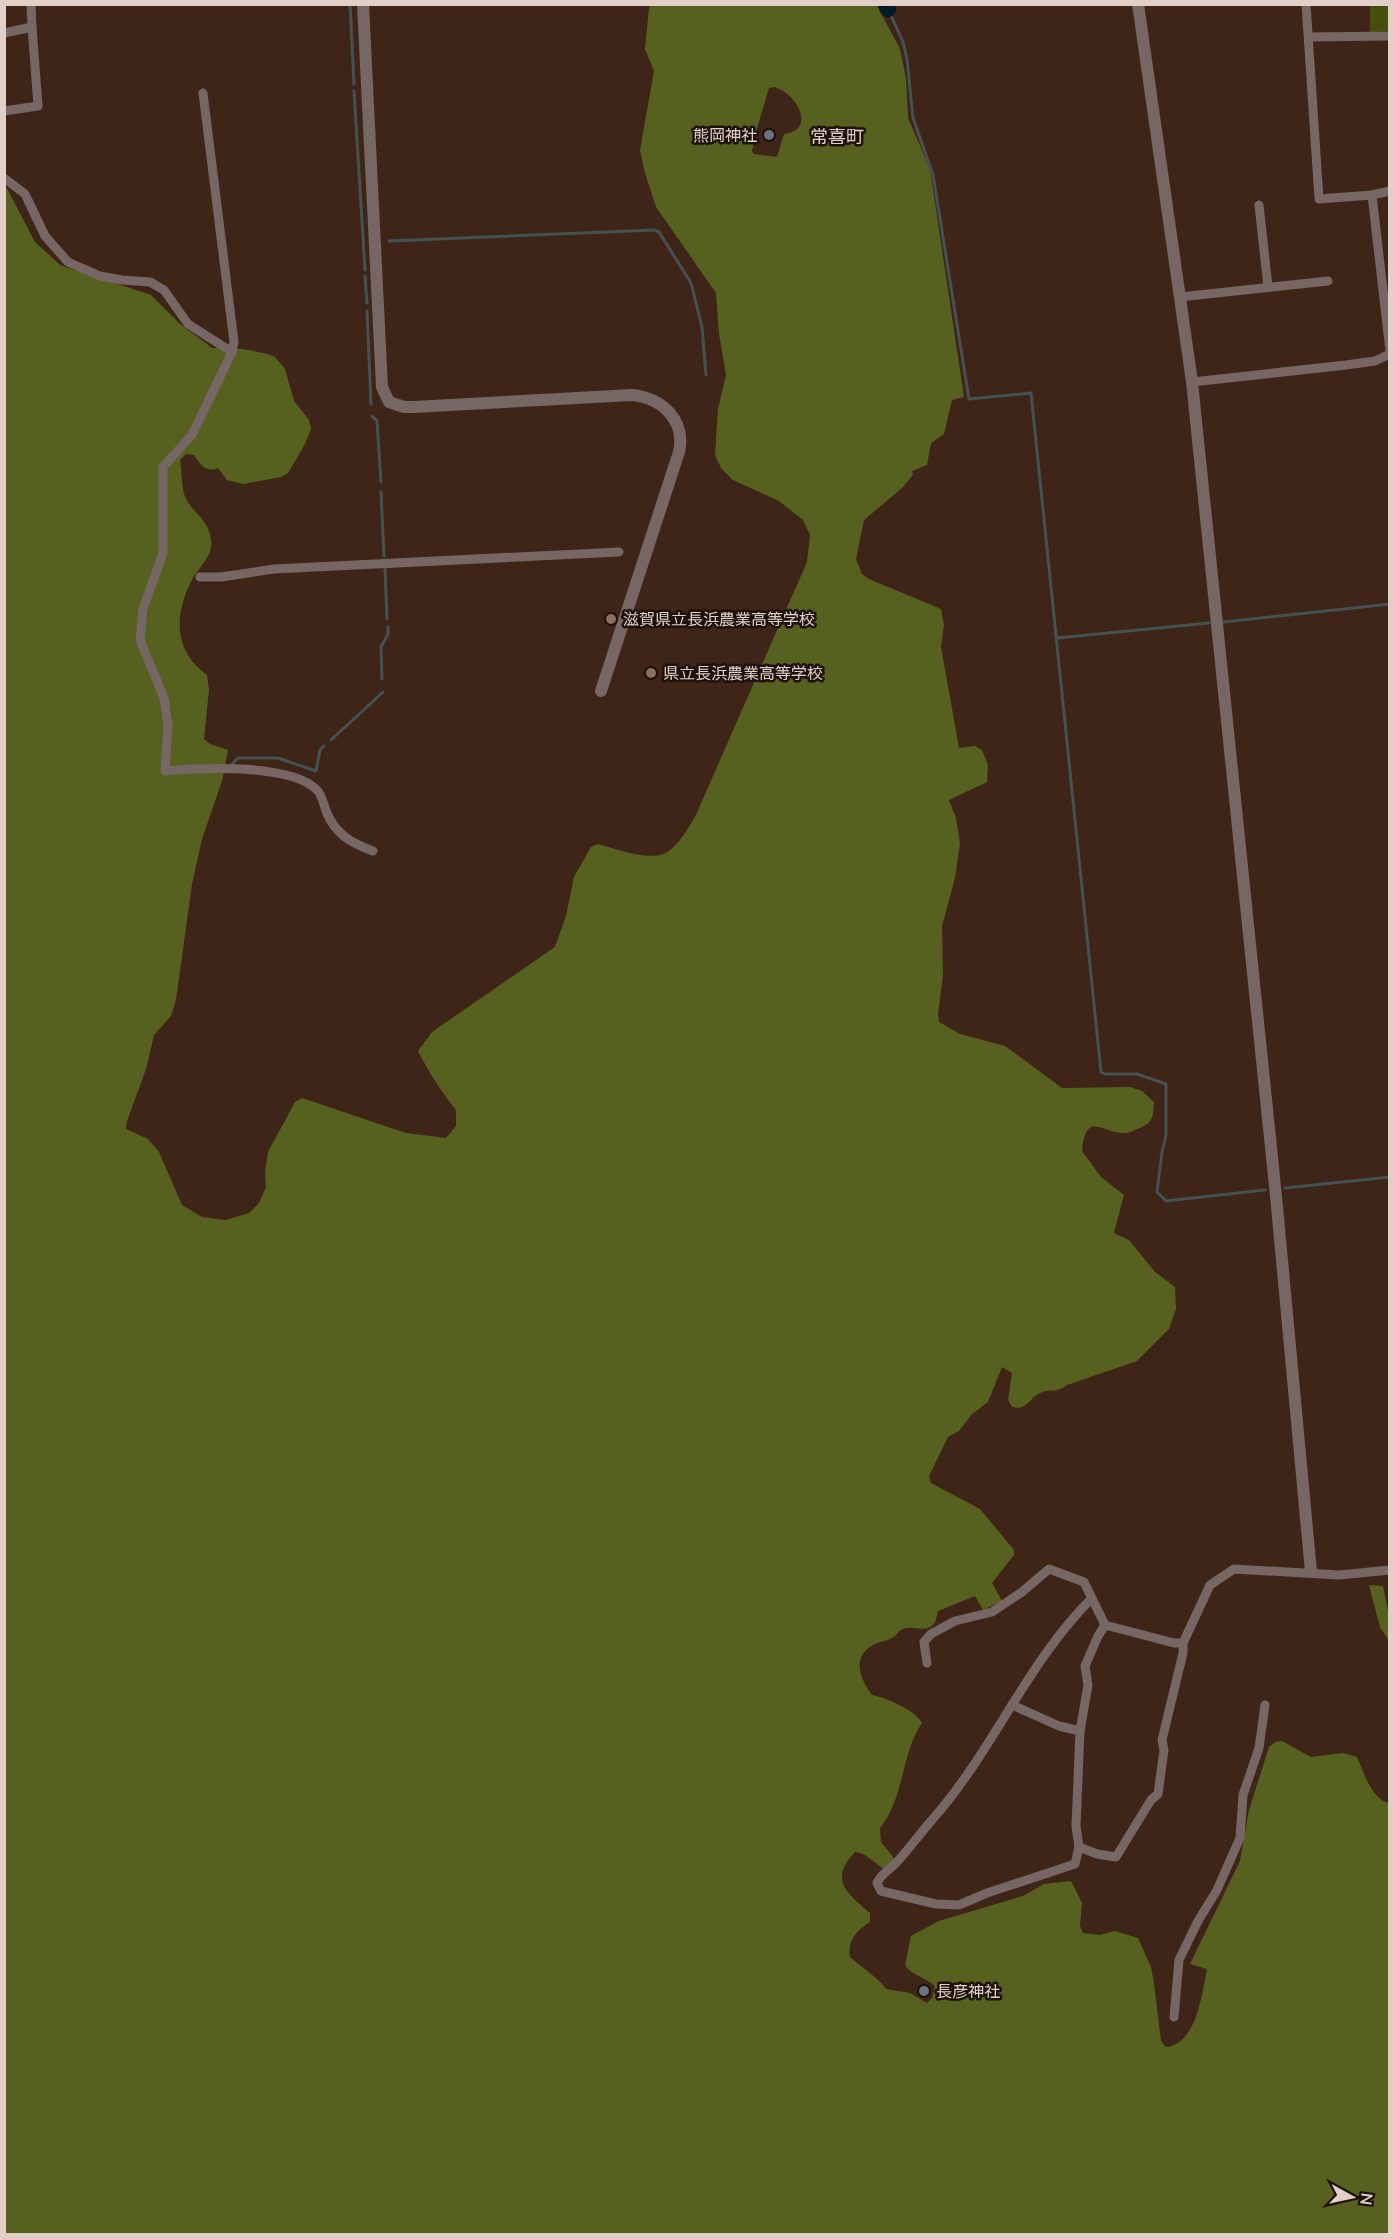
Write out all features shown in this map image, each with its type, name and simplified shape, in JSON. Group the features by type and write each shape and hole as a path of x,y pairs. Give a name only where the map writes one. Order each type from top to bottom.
{"street":[{"path":"4,111 38,106 31,4"},
{"path":"363,4 382,387 389,402 404,407 414,407 632,395 655,400 668,410 676,423 680,438 679,452 601,691"},
{"path":"1138,4 1192,382 1276,1196 1311,1572"},
{"path":"1306,4 1319,200 1389,191"},
{"path":"4,33 32,27"},
{"path":"1309,37 1389,36"},
{"path":"203,93 234,342 232,352 192,435 163,467 163,553 143,609 140,640 164,698 168,725 165,771 219,769 275,772 305,782 318,791 330,821 350,843 373,851"},
{"path":"4,178 25,194 45,236 68,262 100,276 150,282 164,290 188,324 232,352"},
{"path":"1192,382 1346,366 1375,361 1389,353 1372,195"},
{"path":"1259,205 1268,287"},
{"path":"1180,297 1328,281"},
{"path":"200,577 221,577 274,568 619,552"},
{"path":"927,1663 924,1642 931,1634 955,1621 992,1612 1022,1592 1049,1569 1084,1582 1105,1625 1174,1643 1183,1643"},
{"path":"1079,1847 1097,1854 1116,1857 1151,1800 1158,1794 1164,1750 1162,1740 1183,1653 1183,1643 1210,1585 1234,1569 1339,1575 1389,1570"},
{"path":"1091,1599 1077,1613 1043,1657 954,1796 896,1863 879,1878 881,1891 936,1904 959,1905 987,1893 1075,1864 1079,1847 1076,1826 1080,1731 1088,1685 1085,1666 1098,1635 1105,1625"},
{"path":"1012,1705 1059,1726 1080,1731"},
{"path":"1174,2017 1179,1960 1240,1838 1243,1795 1259,1748 1265,1705"}],"green space":[{"path":"651,4 876,4 900,49 906,78 908,118 930,169 964,397 952,400 944,434 931,443 927,465 912,471 913,475 902,488 864,520 856,559 862,574 869,579 941,609 944,625 941,647 959,748 975,746 982,750 988,765 987,782 949,800 956,818 960,843 955,878 942,926 943,975 939,1022 960,1034 1005,1046 1062,1088 1130,1087 1142,1091 1154,1102 1150,1121 1145,1126 1131,1132 1091,1127 1084,1138 1082,1151 1101,1177 1124,1195 1114,1233 1129,1240 1155,1272 1175,1287 1176,1309 1169,1329 1137,1361 1060,1389 1036,1395 1025,1406 1017,1408 1012,1407 1008,1400 1012,1373 1002,1367 988,1402 971,1415 959,1431 948,1437 929,1476 931,1483 980,1509 1014,1550 1014,1555 992,1583 1002,1601 983,1610 975,1596 938,1611 935,1623 931,1626 925,1629 902,1629 890,1639 867,1649 860,1661 861,1674 872,1695 900,1705 922,1723 910,1748 894,1803 880,1828 881,1842 894,1858 886,1870 855,1852 843,1871 842,1879 848,1893 870,1913 870,1922 857,1932 852,1941 850,1957 886,1989 910,1993 927,2003 932,1998 935,1986 905,1965 911,1936 939,1921 1023,1896 1044,1884 1071,1881 1082,1903 1080,1926 1083,1933 1099,1935 1115,1931 1138,1938 1151,1967 1161,2041 1166,2047 1176,2044 1185,2037 1196,2016 1207,1969 1190,1964 1240,1861 1249,1810 1269,1747 1275,1742 1282,1741 1311,1757 1343,1753 1357,1757 1373,1791 1389,1803 1389,2234 5,2234 4,183 35,242 60,265 151,295 179,323 212,348 243,349 275,357 285,369 294,401 309,420 311,429 288,473 281,477 243,484 227,480 218,468 207,469 194,455 186,454 180,460 185,497 207,527 211,549 187,590 180,617 180,630 187,654 207,675 209,690 204,739 210,744 228,750 222,781 202,839 192,884 176,1000 171,1016 154,1035 146,1069 126,1129 148,1139 159,1152 182,1205 202,1217 226,1220 249,1213 259,1203 266,1187 265,1172 268,1152 295,1102 302,1098 406,1133 446,1138 456,1126 456,1110 426,1067 418,1051 432,1032 555,947 566,916 574,877 591,847 598,844 634,854 654,856 669,851 680,840 695,817 807,562 810,535 803,520 779,501 733,480 721,468 715,455 718,409 726,375 719,334 716,293 656,207 640,150 654,71 645,49","holes":["774,87 796,103 800,111 800,126 784,134 777,157 754,154 752,151 769,88"]},
{"path":"1370,5 1389,5 1389,31 1370,32"},
{"path":"1369,1585 1383,1586 1389,1616 1389,1641 1380,1627"}],"waterway":[{"path":"350,4 354,84"},
{"path":"886,4 888,9"},
{"path":"888,9 903,42 913,118 933,175 969,399 1031,393 1101,1072 1137,1074 1166,1084 1166,1135 1157,1192 1166,1201 1265,1190"},
{"path":"354,91 365,270"},
{"path":"389,241 654,230 659,232 691,283 702,327 706,375"},
{"path":"365,276 367,303"},
{"path":"367,311 371,404"},
{"path":"372,416 377,421 381,482"},
{"path":"381,492 384,556"},
{"path":"385,569 387,619"},
{"path":"1224,622 1390,604"},
{"path":"1057,638 1209,623"},
{"path":"382,679 381,647 388,634 388,627"},
{"path":"331,740 383,692"},
{"path":"230,766 238,758 278,758 316,771 320,750 324,746"},
{"path":"1285,1188 1390,1177"}],"place":[{"name":"熊岡神社","path":"769,135"},
{"name":"滋賀県立長浜農業高等学校","path":"611,619"},
{"name":"県立長浜農業高等学校","path":"651,673"},
{"name":"長彦神社","path":"924,1991"}],"district":[{"name":"常喜町","path":"837,137"}]}
